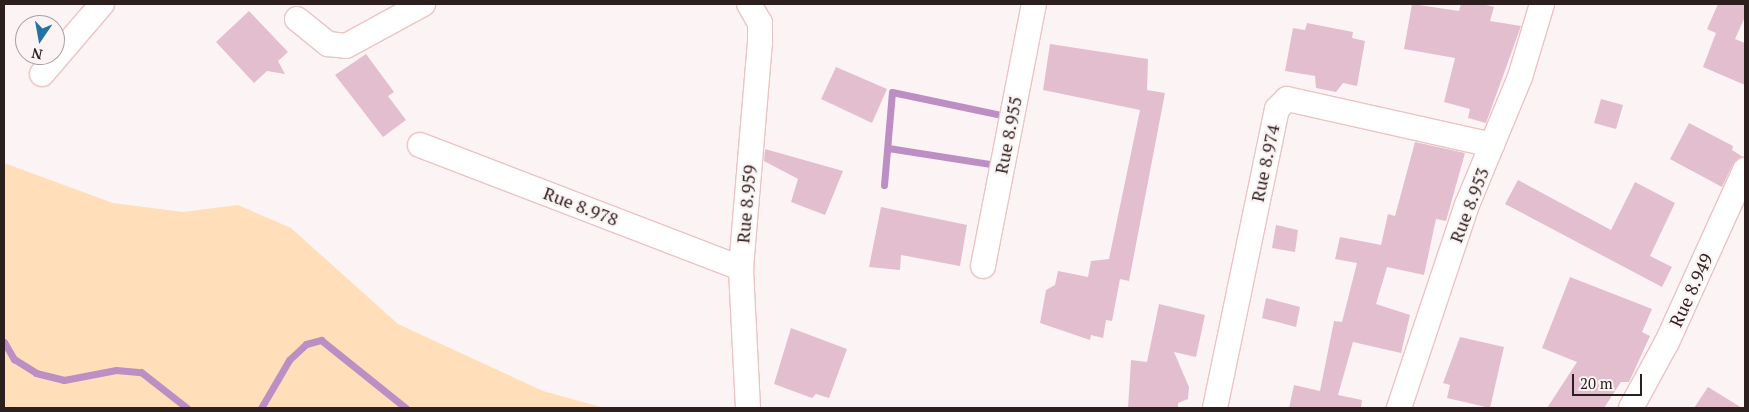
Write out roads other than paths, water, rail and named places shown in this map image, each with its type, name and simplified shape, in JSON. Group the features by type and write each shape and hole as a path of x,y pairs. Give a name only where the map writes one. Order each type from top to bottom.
{"street":[{"path":"42,74 102,4"},
{"path":"297,19 328,44 346,46 423,4"},
{"name":"Rue 8.959","path":"748,408 741,268 760,43 760,23 749,4"},
{"name":"Rue 8.955","path":"983,266 1034,4"},
{"name":"Rue 8.953","path":"1399,408 1438,287 1520,77 1542,4"},
{"name":"Rue 8.974","path":"1214,408 1276,109 1287,99 1492,145"},
{"name":"Rue 8.978","path":"420,145 741,268"},
{"name":"Rue 8.949","path":"1631,408 1667,342 1745,170"}],"waterway":[{"path":"884,185 892,92 1006,116"},
{"path":"888,148 996,165"},
{"path":"261,408 289,360 306,344 321,340 406,408"},
{"path":"4,342 14,359 36,373 64,380 116,370 141,372 187,408"}]}
